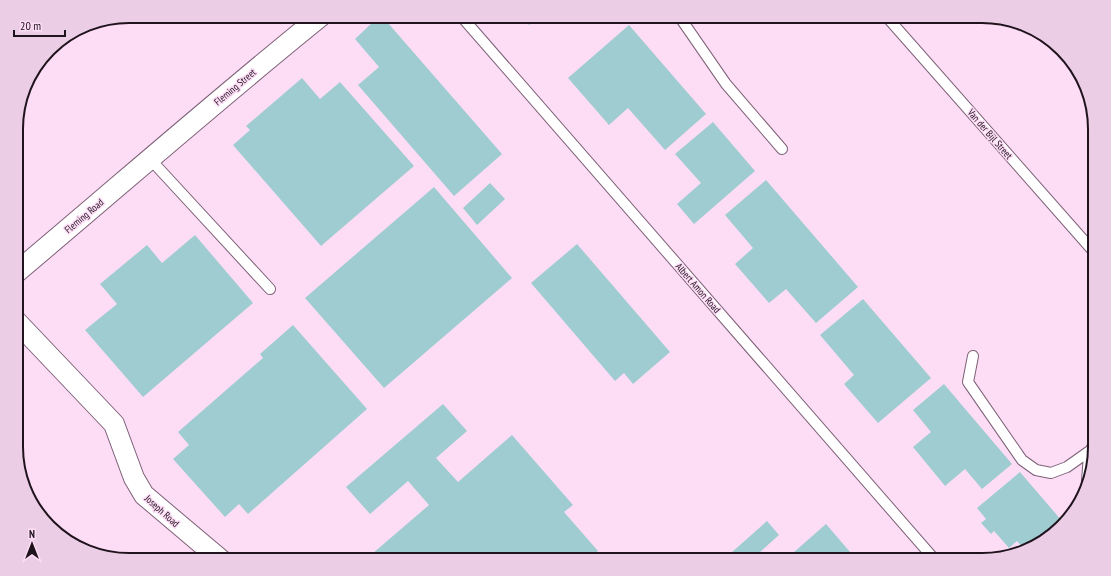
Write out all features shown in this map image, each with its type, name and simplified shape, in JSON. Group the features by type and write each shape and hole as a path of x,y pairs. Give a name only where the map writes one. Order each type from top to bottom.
{"street":[{"name":"Fleming Street","path":"151,160 238,83 312,23"},
{"name":"Fleming Road","path":"23,267 151,160"},
{"name":"Joseph Road","path":"23,328 114,424 134,478 144,495 213,553"}],"lane":[{"name":"Albert Amon Road","path":"467,23 929,553"},
{"path":"684,23 726,84 782,149"},
{"name":"Van der Bijl Street","path":"892,23 1088,245"},
{"path":"151,160 270,289"},
{"path":"973,356 968,382 1022,460 1036,470 1051,473 1067,467 1088,452"}],"building":[{"path":"372,23 388,23 502,154 454,196 358,85 379,67 355,39"},
{"path":"629,25 706,114 665,150 628,108 609,125 568,78"},
{"path":"302,78 320,99 340,82 414,166 321,246 233,145 250,130 246,126"},
{"path":"713,122 755,171 694,224 677,204 701,183 675,154"},
{"path":"766,180 858,287 816,323 786,289 769,303 735,264 753,248 725,215"},
{"path":"490,183 505,199 477,225 463,208"},
{"path":"434,187 512,278 384,388 305,298"},
{"path":"195,235 253,303 143,397 85,330 117,304 100,284 147,245 162,263"},
{"path":"577,244 670,352 633,384 624,373 615,381 531,283"},
{"path":"863,299 931,378 878,423 844,384 854,375 820,335"},
{"path":"293,325 367,409 248,514 239,504 225,517 173,459 189,445 178,432 263,358 260,354"},
{"path":"944,384 1012,464 982,489 965,469 945,486 913,447 931,432 913,410"},
{"path":"443,404 467,431 436,458 458,482 512,435 573,505 564,512 598,551 596,553 373,553 429,505 408,481 370,514 346,487"},
{"path":"1020,472 1060,519 1052,527 1029,542 1021,545 1017,541 1009,548 994,531 991,534 981,523 986,519 977,508"},
{"path":"767,521 779,535 759,553 731,553"},
{"path":"826,524 851,553 793,553"}]}
